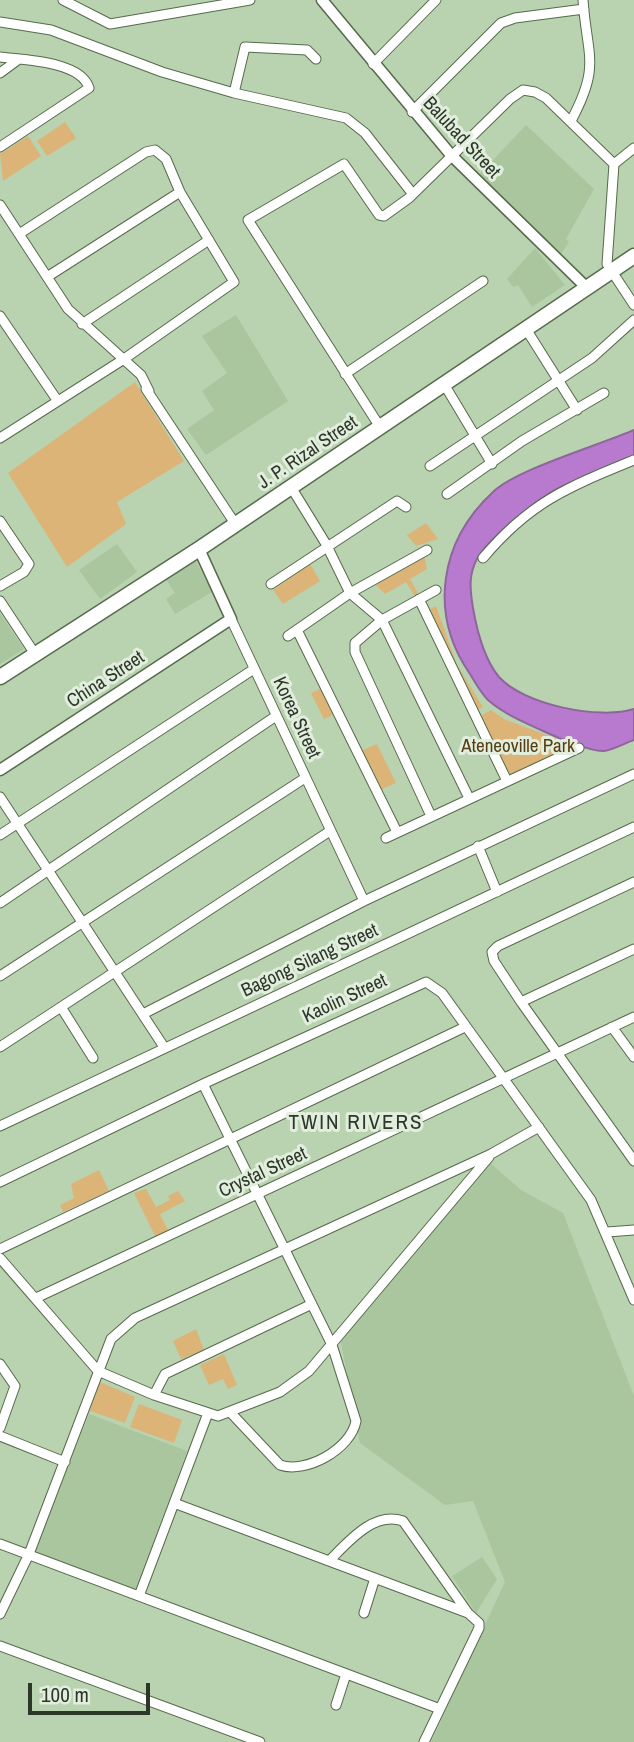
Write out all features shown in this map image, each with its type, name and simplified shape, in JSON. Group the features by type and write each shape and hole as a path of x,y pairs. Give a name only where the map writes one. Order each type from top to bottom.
{"main road":[{"name":"J. P. Rizal Street","path":"0,677 236,525 634,256"}],"street":[{"path":"63,0 110,24 250,0"},
{"name":"Balubad Street","path":"322,0 412,112 451,155 587,288"},
{"path":"373,64 436,0"},
{"path":"412,112 501,23 584,5 591,74 586,94 571,121"},
{"path":"0,22 51,30 162,72 234,93 346,118 356,124 412,193"},
{"path":"234,93 245,47 307,50 316,59"},
{"path":"0,57 50,62 78,75 89,88 0,147"},
{"path":"0,73 19,60"},
{"path":"380,427 248,220 344,164 379,215 386,215 523,90 540,94 614,164"},
{"path":"634,148 614,164 606,260 634,305"},
{"path":"2,432 124,359 232,285 234,280 180,192 166,159 155,150 146,152 19,234"},
{"path":"47,277 180,192"},
{"path":"0,205 47,277 82,324 141,375 236,525"},
{"path":"82,324 209,240"},
{"path":"345,374 483,281"},
{"path":"0,316 57,400"},
{"path":"430,466 592,358 634,320"},
{"path":"526,329 577,411"},
{"path":"444,384 492,464"},
{"path":"447,494 522,441 604,393"},
{"path":"483,558 513,525 550,497 580,480 634,460"},
{"path":"291,487 326,544 350,593 382,621 469,798"},
{"path":"271,584 326,544 397,500 407,507"},
{"path":"0,521 29,567 0,586"},
{"name":"Korea Street","path":"199,549 364,901"},
{"path":"397,832 293,633 350,593 427,550"},
{"path":"431,816 355,652 355,643 361,635 382,621 436,590"},
{"path":"419,600 507,781"},
{"path":"0,601 35,654"},
{"name":"China Street","path":"0,770 231,619"},
{"path":"0,835 254,669"},
{"path":"0,903 276,716"},
{"path":"386,838 579,748"},
{"path":"143,1014 364,901 634,774"},
{"path":"0,976 305,778"},
{"path":"0,797 164,1047"},
{"name":"Bagong Silang Street","path":"0,1126 634,827"},
{"path":"0,1047 330,831"},
{"path":"478,846 497,892"},
{"path":"634,881 498,946 492,952 494,961 521,1002 634,1161"},
{"path":"521,1002 634,949"},
{"name":"Kaolin Street","path":"0,1182 421,983 436,987 591,1200 634,1300"},
{"path":"61,1007 93,1058"},
{"name":"Crystal Street","path":"36,1298 634,1017"},
{"path":"0,1249 465,1027"},
{"path":"612,1027 634,1057"},
{"path":"203,1084 332,1345 356,1421 354,1430 340,1447 302,1468 291,1469 280,1465 231,1413"},
{"path":"0,1614 29,1554 111,1339 135,1318 491,1153 539,1127"},
{"path":"0,1258 98,1371 154,1395 218,1416 279,1392 309,1371 491,1153"},
{"path":"607,1232 634,1230"},
{"path":"154,1395 165,1374 312,1304"},
{"path":"0,1364 15,1385 0,1428"},
{"path":"139,1596 208,1413"},
{"path":"0,1436 65,1462"},
{"path":"174,1503 468,1613"},
{"path":"329,1561 379,1519 390,1516 403,1521 468,1613 479,1623 424,1742"},
{"path":"0,1544 440,1709"},
{"path":"364,1614 375,1578"},
{"path":"0,1646 260,1742"},
{"path":"335,1705 346,1674"}],"shaded area":[{"path":"526,125 594,189 559,257 478,176"},
{"path":"535,248 565,285 532,307 518,285 513,287 507,279"},
{"path":"236,315 288,401 206,455 187,429 214,410 202,391 227,373 202,336"},
{"path":"634,430 634,462 571,482 541,499 517,517 485,548 475,563 471,576 472,601 482,644 494,670 511,687 563,708 602,713 634,709 634,740 598,751 521,721 485,697 457,651 448,627 446,579 451,555 461,533 475,511 493,492 539,466"},
{"path":"117,544 137,572 100,599 79,570"},
{"path":"193,556 212,592 175,614 166,599 175,593 163,575"},
{"path":"0,613 24,649 0,664"},
{"path":"488,1161 521,1190 563,1213 634,1396 634,1742 431,1742 505,1582 473,1501 445,1505 360,1443 341,1342 350,1322"},
{"path":"89,1414 187,1451 136,1591 34,1551"},
{"path":"482,1557 497,1579 476,1613 452,1576"}],"green space":[{"path":"65,122 76,138 47,156 37,141"},
{"path":"28,136 41,156 3,181 0,154"},
{"path":"135,382 184,461 117,502 126,524 67,567 8,473"},
{"path":"426,523 438,539 416,546 407,535"},
{"path":"424,555 427,569 410,579 418,593 414,595 406,582 385,594 374,583"},
{"path":"310,564 320,581 283,604 273,590"},
{"path":"436,606 457,665 483,707 477,710 430,609"},
{"path":"322,688 335,714 324,719 311,693"},
{"name":"Ateneoville Park","path":"491,710 504,719 578,747 508,776 479,717"},
{"path":"377,744 396,783 380,790 361,751"},
{"path":"99,1170 109,1191 63,1212 60,1205 74,1198 71,1184"},
{"path":"146,1189 156,1207 170,1200 168,1196 178,1191 185,1201 160,1214 169,1232 156,1238 134,1193"},
{"path":"196,1329 204,1350 181,1359 173,1341"},
{"path":"224,1354 237,1385 228,1389 223,1379 209,1385 200,1365"},
{"path":"100,1382 135,1397 125,1423 90,1411"},
{"path":"139,1404 182,1420 174,1443 130,1427"}],"district":[{"name":"TWIN RIVERS","path":"356,1123"}]}
